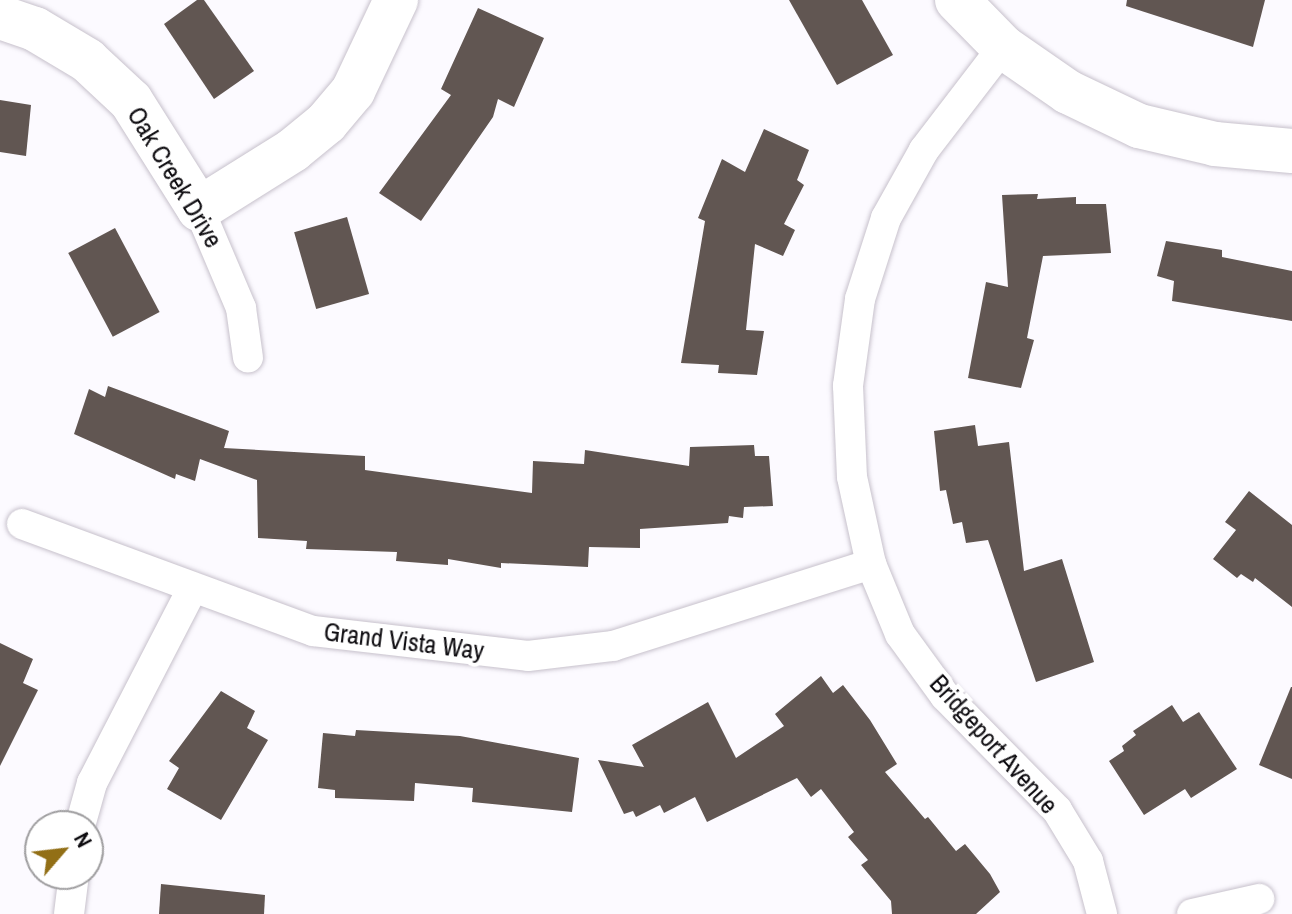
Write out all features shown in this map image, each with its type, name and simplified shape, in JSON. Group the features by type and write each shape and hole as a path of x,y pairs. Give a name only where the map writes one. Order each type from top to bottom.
{"street":[{"path":"199,209 293,150 326,123 360,79 396,0"},
{"path":"957,0 1003,47 1068,92 1139,126 1215,144 1292,151"},
{"name":"Oak Creek Drive","path":"0,17 35,29 87,60 131,101 199,209 241,308 248,358"},
{"name":"Bridgeport Avenue","path":"1003,47 924,150 886,218 860,299 848,386 852,477 871,564 900,634 945,696 1057,810 1088,861 1102,914"},
{"name":"Grand Vista Way","path":"22,524 192,589 348,638 528,656 613,646 871,564"},
{"path":"84,810 92,783 192,589"},
{"path":"69,914 72,890"},
{"path":"1192,914 1259,899"}],"building":[{"path":"197,0 204,0 254,71 214,99 164,24"},
{"path":"789,0 862,0 893,55 837,85"},
{"path":"1127,0 1265,0 1253,47 1126,6"},
{"path":"478,8 544,38 514,107 498,99 493,117 421,221 379,193 451,95 441,89"},
{"path":"0,100 31,105 26,156 0,152"},
{"path":"764,129 809,150 797,180 804,185 784,224 795,230 783,256 755,244 746,330 764,331 757,375 718,373 719,365 681,363 705,221 698,218 722,159 745,172"},
{"path":"1038,194 1037,199 1076,197 1076,204 1106,204 1111,253 1043,256 1027,338 1034,340 1021,388 968,378 986,282 1008,287 1002,195"},
{"path":"347,217 369,294 316,309 294,232"},
{"path":"115,228 160,312 113,337 68,253"},
{"path":"1166,241 1222,250 1222,257 1292,271 1292,321 1172,301 1174,281 1157,276"},
{"path":"108,386 229,431 224,448 365,456 365,470 532,493 533,461 584,464 585,450 689,466 690,447 754,445 755,456 769,456 773,506 744,507 743,518 729,516 728,523 640,529 640,548 589,547 588,567 501,563 501,568 448,559 448,565 396,561 397,552 306,549 307,541 258,538 257,480 200,459 195,481 176,474 175,479 74,434 89,389 105,397"},
{"path":"975,425 978,446 1009,442 1024,571 1062,559 1094,662 1036,682 988,540 966,543 962,522 953,524 946,490 940,491 934,431"},
{"path":"1249,491 1292,525 1292,607 1255,578 1253,582 1241,574 1237,578 1213,559 1236,530 1225,522"},
{"path":"0,643 33,659 23,683 38,690 0,766"},
{"path":"821,676 833,693 843,685 870,720 897,764 885,772 925,819 928,817 956,851 965,844 990,874 1000,892 976,914 892,914 891,901 861,865 868,860 848,837 854,832 821,789 811,797 797,778 707,822 695,797 664,813 660,805 636,817 633,811 624,814 598,760 644,767 632,745 708,702 736,758 784,726 775,714"},
{"path":"1292,687 1292,779 1259,765"},
{"path":"221,691 255,711 247,728 268,740 221,820 167,789 179,768 169,761"},
{"path":"1172,705 1183,722 1199,712 1237,769 1191,798 1185,789 1144,815 1109,761 1124,751 1122,746 1136,735 1133,731"},
{"path":"356,730 460,736 579,758 572,812 472,802 473,788 415,783 414,801 335,798 335,790 318,788 323,733 355,736"},
{"path":"161,884 265,895 264,914 159,914"}]}
